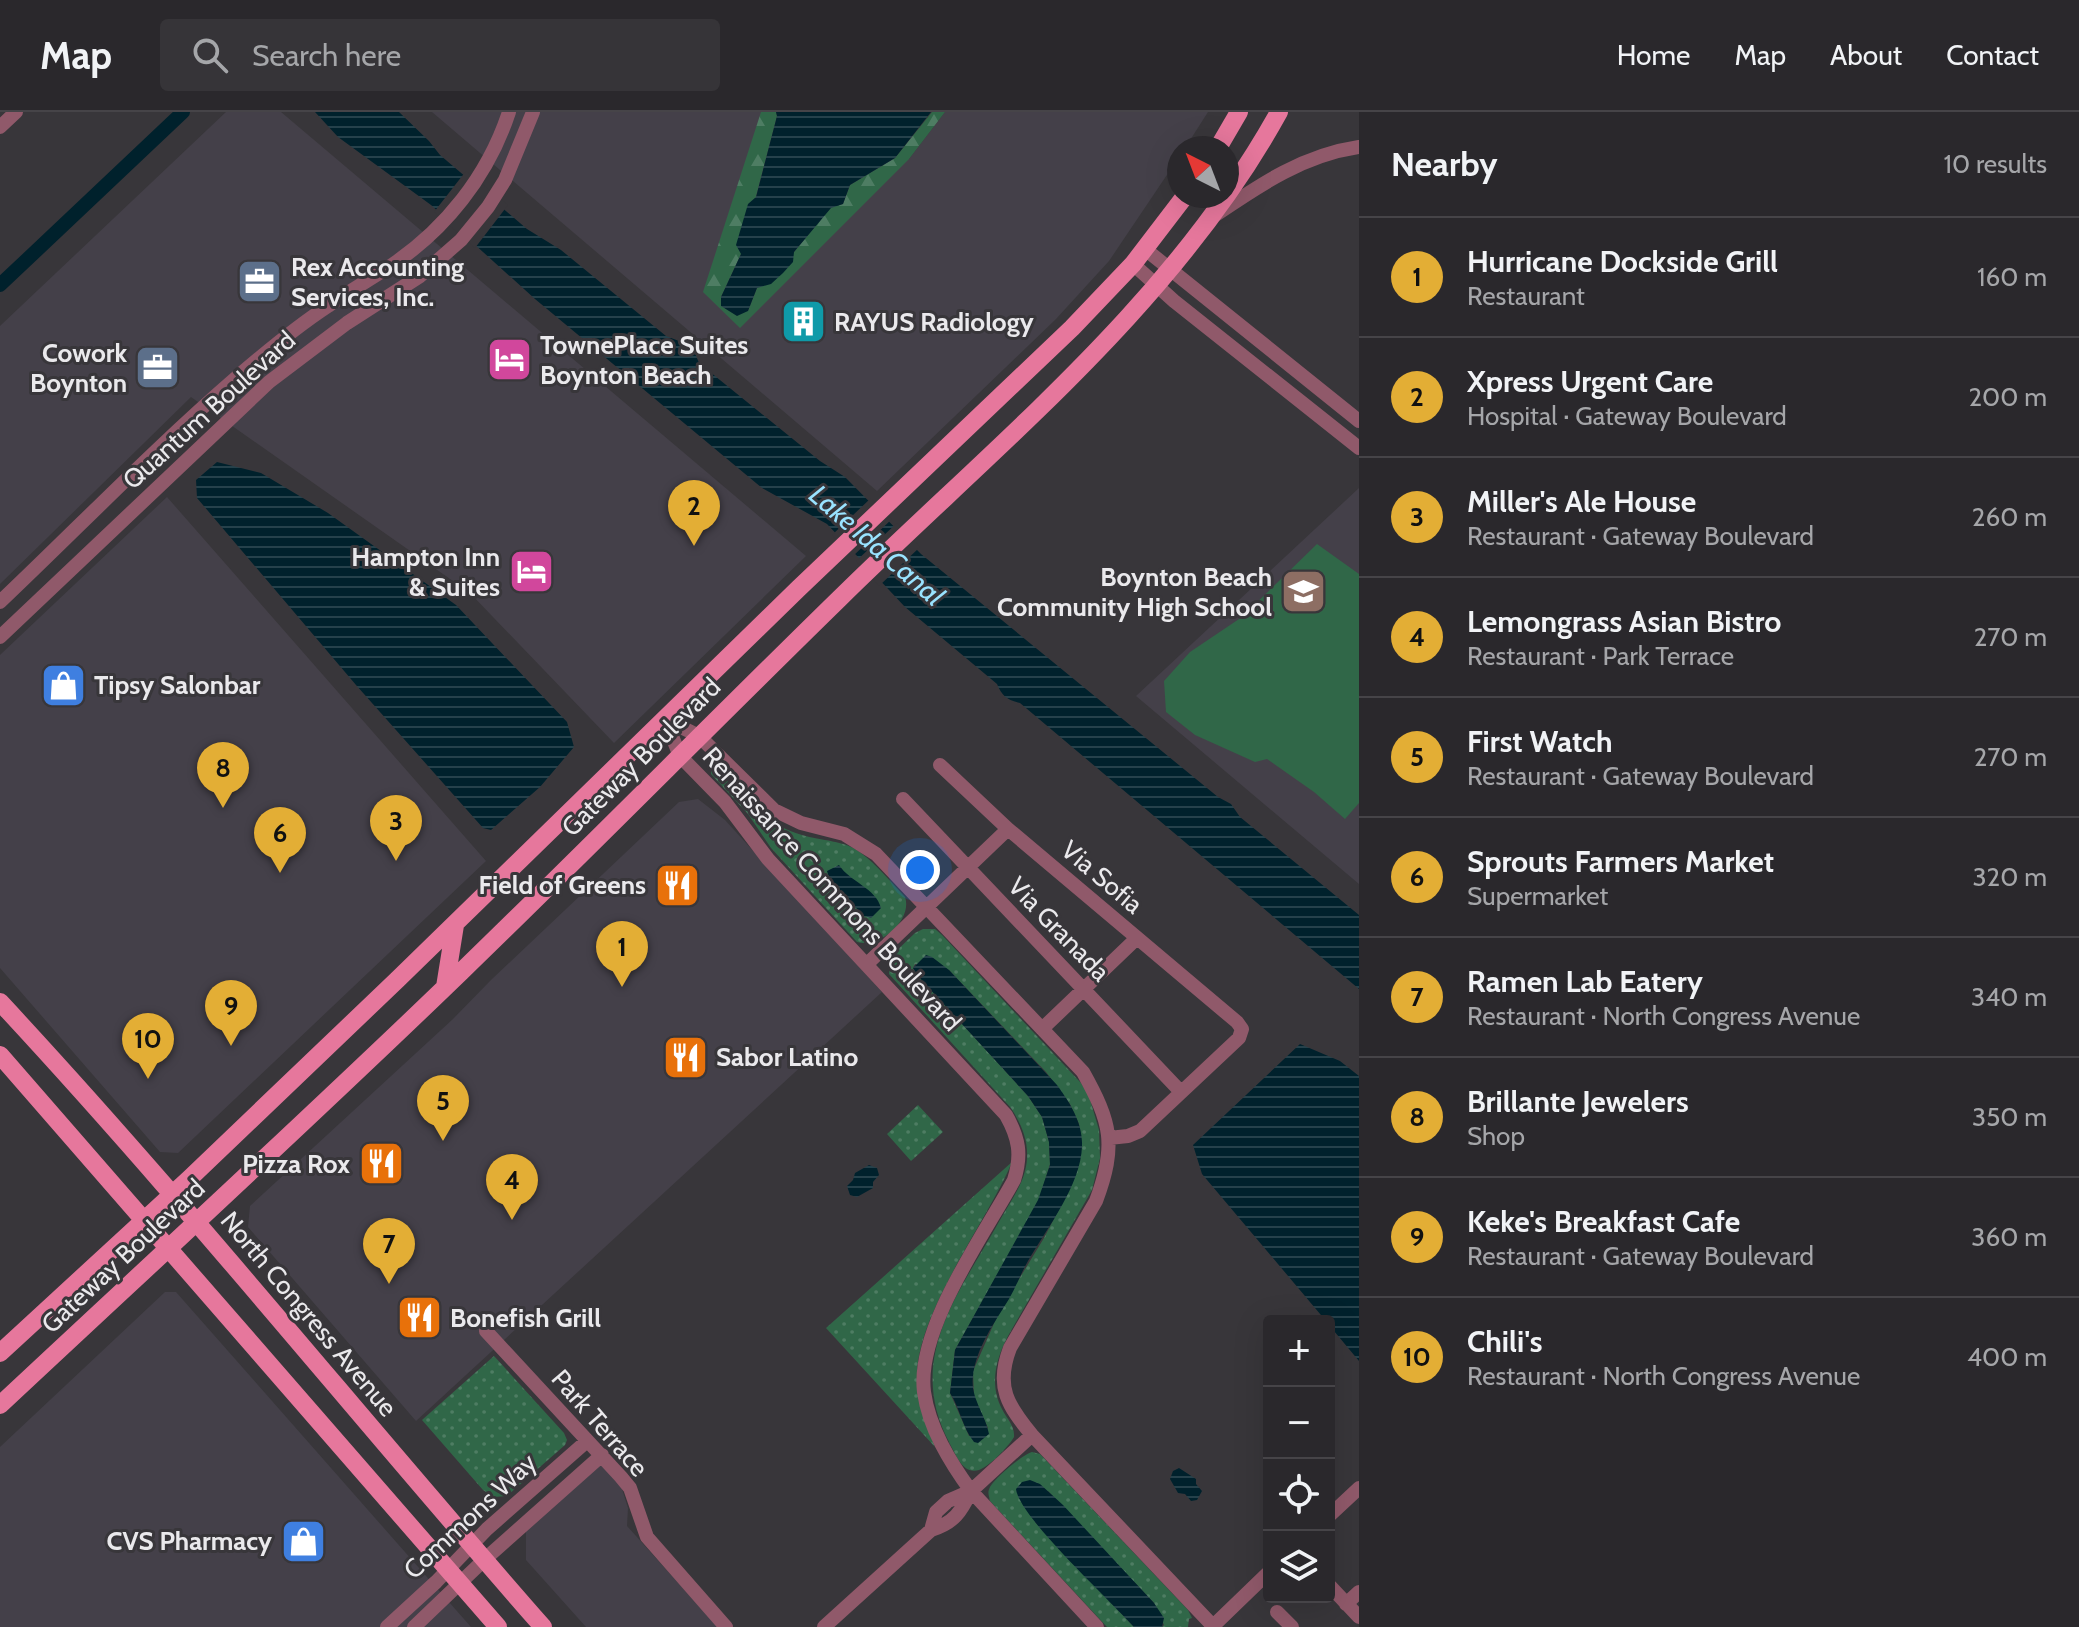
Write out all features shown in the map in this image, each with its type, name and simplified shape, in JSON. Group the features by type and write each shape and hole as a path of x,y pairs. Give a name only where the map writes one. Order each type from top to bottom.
{"main road":[{"path":"1225,136 1239,112"},
{"name":"Gateway Boulevard","path":"0,1405 169,1250 445,987 865,573 1122,326 1213,217 1279,112"},
{"name":"Gateway Boulevard","path":"0,1353 455,925 841,548 1072,328 1133,264 1176,208"},
{"path":"445,987 455,925"},
{"name":"North Congress Avenue","path":"0,1002 172,1194 543,1627"},
{"path":"0,1055 498,1627"}],"street":[{"path":"0,127 16,112"},
{"name":"Quantum Boulevard","path":"0,602 245,370 310,318 390,266 433,232 454,210 486,165 509,112"},
{"name":"Quantum Boulevard","path":"0,637 269,382 347,323 420,276 452,248 473,226 505,180 533,112"},
{"path":"1213,217 1286,170 1333,152 1359,147"},
{"path":"1145,249 1359,421"},
{"path":"1133,264 1359,448"},
{"path":"1294,398 1307,380"},
{"name":"Renaissance Commons Boulevard","path":"665,719 699,736 774,810 801,823 844,834 876,854 1083,1072 1102,1106 1109,1138 1105,1175 1096,1201 1006,1360 1003,1372 1005,1394 1014,1413 1032,1435 1213,1627"},
{"name":"Renaissance Commons Boulevard","path":"665,719 680,756 725,802 768,859 1006,1115 1019,1144 1019,1166 938,1316 925,1361 924,1391 934,1429 955,1469 971,1491 1097,1627"},
{"name":"Via Sofia","path":"940,765 1008,829 1237,1022 1242,1029 1239,1038 1181,1092"},
{"name":"Via Granada","path":"903,799 1181,1092"},
{"path":"867,964 1008,829"},
{"path":"1042,1029 1137,938"},
{"path":"1109,1138 1140,1131 1181,1092"},
{"name":"Park Terrace","path":"486,1331 630,1488 647,1537 726,1627"},
{"path":"824,1627 931,1530 936,1512 948,1501 971,1491 1032,1435"},
{"name":"Commons Way","path":"387,1627 471,1545 587,1441"},
{"name":"Commons Way","path":"414,1627 602,1455"},
{"path":"1335,1510 1359,1488"},
{"path":"1213,1627 1263,1578"},
{"path":"1335,1592 1359,1617"},
{"path":"1346,1604 1359,1592"},
{"path":"1277,1612 1292,1627"}],"shaded area":[{"path":"226,112 281,112 806,556 614,743 470,593 191,397 0,584 0,326"},
{"path":"432,112 761,112 761,116 909,159 945,112 1208,112 1193,136 1167,136 1167,175 1109,261 1056,319 877,491"},
{"name":"Boynton Beach Community High School","path":"1359,488 1359,884 1136,696"},
{"path":"167,497 486,861 178,1153 160,1152 0,968 0,655"},
{"path":"698,799 725,820 882,992 416,1421 248,1227 250,1206 453,1019 679,802"},
{"path":"165,1292 176,1292 471,1627 0,1627 0,1447"},
{"path":"600,1463 621,1486 628,1508 627,1526 718,1627 586,1627 526,1560 526,1530"}],"green space":[{"path":"761,112 776,112 777,116 741,254 721,297 748,311 757,288 794,252 831,207 843,204 850,185 895,158 932,112 945,112 909,159 740,328 703,292"},
{"name":"Boynton Beach Community High School","path":"1317,544 1359,574 1359,803 1345,819 1314,792 1267,759 1255,762 1195,735 1166,712 1164,681 1190,652 1242,617"},
{"path":"711,768 715,768 754,808 776,824 802,835 848,846 861,853 905,897 904,915 899,923 884,937 866,943 857,942 771,848 748,814 711,774","holes":["841,868 874,901 878,910 872,916 864,916 828,877"]},
{"path":"935,929 942,935 1081,1083 1089,1096 1099,1130 1100,1158 1092,1190 1008,1336 997,1363 995,1381 998,1400 1012,1426 1014,1437 993,1460 973,1471 964,1467 958,1458 937,1413 933,1383 935,1355 954,1301 1021,1184 1027,1163 1027,1146 1020,1123 1011,1108 889,974 890,957 915,933","holes":["915,964 949,970 1046,1072 1070,1104 1079,1124 1082,1146 1071,1186 999,1312 973,1371 974,1397 988,1428 969,1436 950,1393 955,1350 1039,1200 1050,1164 1049,1142 1042,1117 1028,1096 913,968"]},
{"path":"918,1105 943,1132 911,1161 887,1134"},
{"path":"1012,1162 939,1299 919,1355 919,1398 935,1447 826,1328"},
{"path":"494,1356 567,1440 507,1496 494,1497 483,1490 422,1420"},
{"path":"1032,1452 1040,1454 1188,1610 1192,1618 1188,1627 1162,1627 1164,1625 1154,1603 1048,1491 1035,1522 1134,1627 1107,1627 990,1501 989,1491 993,1483"}],"water":[{"name":"Lake Ida Canal","path":"315,112 399,112 440,155 527,229 561,250 666,336 692,346 699,363 820,461 845,477 921,554 1218,797 1231,804 1240,817 1359,915 1359,989 1020,703 1006,697 997,684 905,607 827,524 762,488 535,299 431,205 338,137"},
{"path":"776,112 931,112 895,158 850,185 843,204 831,208 794,252 793,262 771,284 757,288 748,311 737,316 721,306 721,297 741,254 736,245 748,204 756,197"},
{"path":"217,462 261,473 328,513 456,605 567,722 574,747 540,787 491,830 483,828 356,685 197,498 196,480"},
{"path":"839,865 878,901 881,908 871,918 864,916 830,881 827,871"},
{"path":"926,955 949,970 1057,1085 1075,1114 1082,1138 1080,1161 1069,1191 978,1355 973,1384 989,1434 978,1443 970,1436 950,1393 955,1350 1038,1200 1050,1165 1049,1142 1042,1117 1028,1096 918,976 913,968"},
{"path":"1300,1044 1340,1061 1359,1076 1359,1361 1335,1332 1335,1315 1321,1315 1202,1174 1193,1145"},
{"path":"869,1165 877,1168 879,1175 873,1182 873,1188 857,1197 850,1195 847,1186 855,1173"},
{"path":"1179,1468 1196,1479 1202,1491 1197,1500 1191,1501 1185,1494 1178,1493 1170,1479 1173,1471"},
{"path":"1030,1480 1040,1484 1063,1505 1154,1603 1164,1618 1162,1627 1134,1627 1049,1538 1032,1519 1016,1489 1022,1482"}],"pier":[{"path":"466,171 508,205 475,248 434,212"},
{"path":"871,498 892,519 852,557 832,535"},
{"path":"897,523 920,547 879,586 856,561"}],"waterway":[{"path":"0,285 183,112"}],"place":[{"name":"Rex Accounting Services, Inc.","path":"260,282"},
{"name":"RAYUS Radiology","path":"803,322"},
{"name":"TownePlace Suites Boynton Beach","path":"509,360"},
{"name":"Cowork Boynton","path":"158,368"},
{"name":"Xpress Urgent Care","path":"694,546"},
{"name":"Hampton Inn & Suites","path":"531,572"},
{"name":"Boynton Beach Community High School","path":"1303,592"},
{"name":"Tipsy Salonbar","path":"63,685"},
{"name":"Brillante Jewelers","path":"223,808"},
{"name":"Miller's Ale House","path":"396,861"},
{"name":"Sprouts Farmers Market","path":"280,873"},
{"name":"Field of Greens","path":"677,885"},
{"name":"Hurricane Dockside Grill","path":"622,987"},
{"name":"Keke's Breakfast Cafe","path":"231,1046"},
{"name":"Sabor Latino","path":"685,1057"},
{"name":"Chili's","path":"148,1079"},
{"name":"First Watch","path":"443,1141"},
{"name":"Pizza Rox","path":"381,1164"},
{"name":"Lemongrass Asian Bistro","path":"512,1220"},
{"name":"Ramen Lab Eatery","path":"389,1284"},
{"name":"Bonefish Grill","path":"419,1318"},
{"name":"CVS Pharmacy","path":"303,1541"}]}
